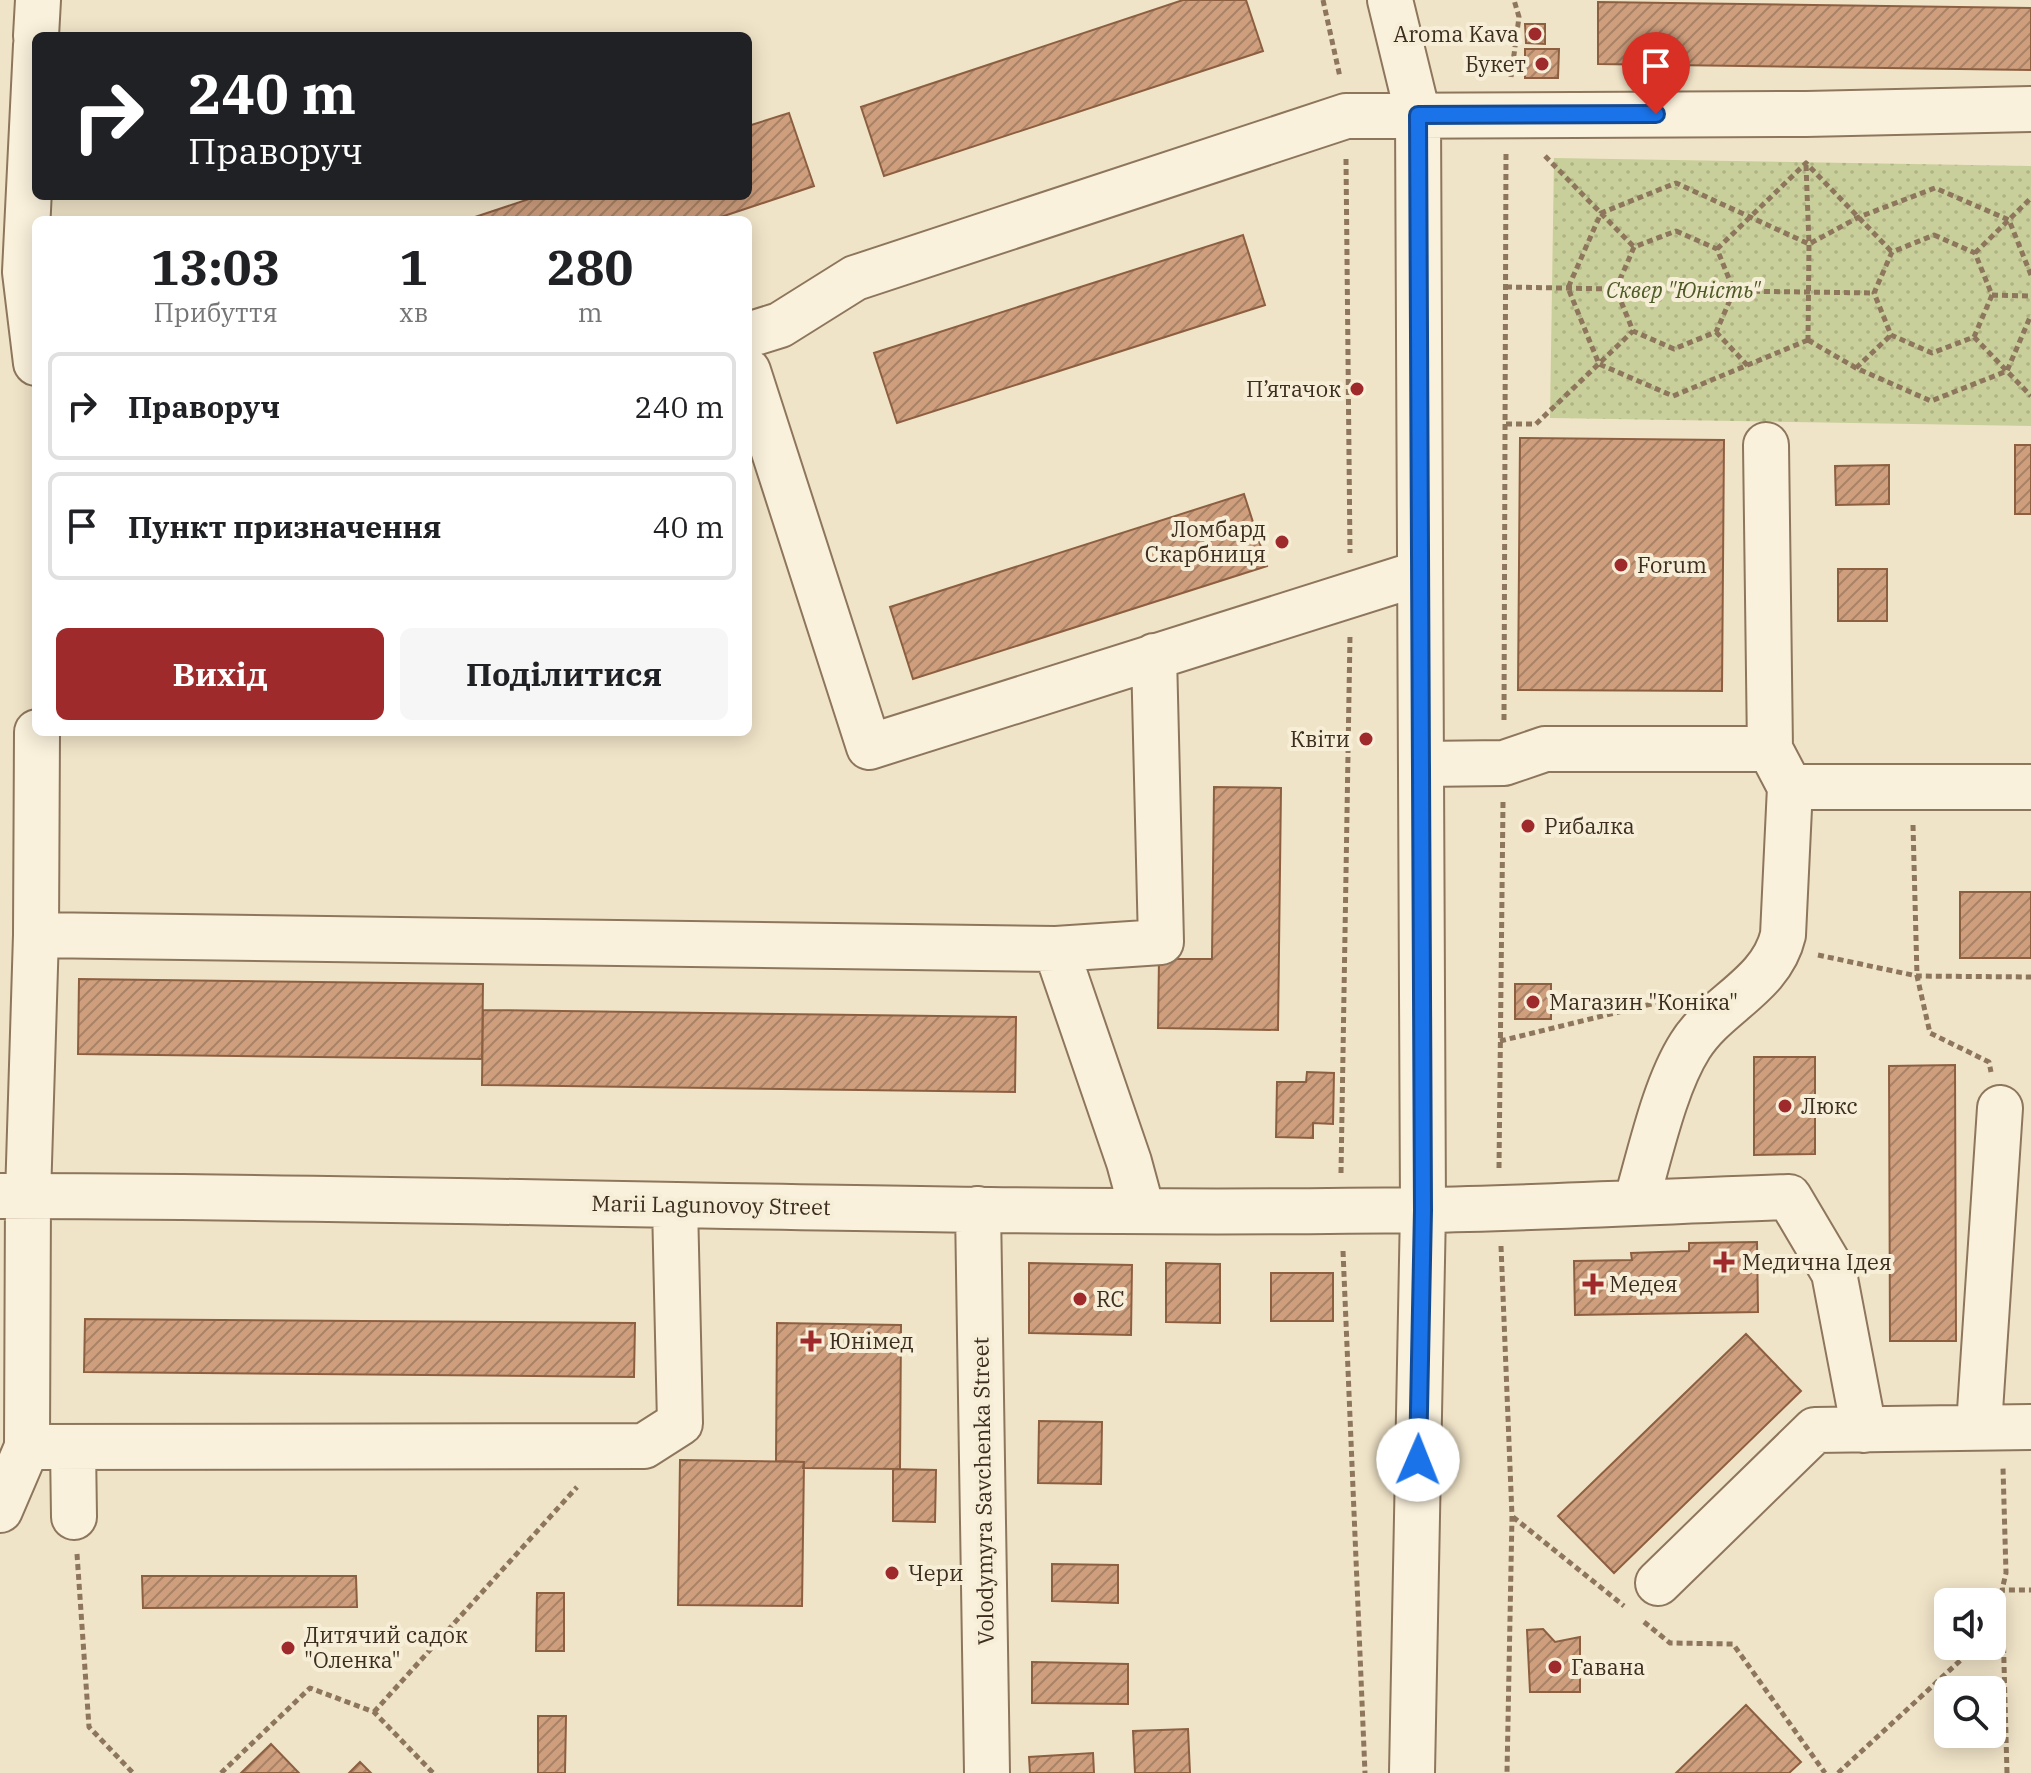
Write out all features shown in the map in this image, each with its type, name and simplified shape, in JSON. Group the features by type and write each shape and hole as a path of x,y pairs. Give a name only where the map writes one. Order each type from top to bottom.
{"street":[{"path":"36,32 38,0"},
{"path":"1390,0 1418,115 1423,1210 1412,1773"},
{"path":"752,334 780,325 855,278 1346,116 1418,115 1512,132 1806,114 2031,109"},
{"path":"32,128 25,272 32,330"},
{"path":"752,383 869,747 1420,573"},
{"path":"1636,1202 1676,1071 1688,1048 1700,1031 1759,978 1780,948 1786,905 1790,787 1770,749 1766,445"},
{"path":"36,935 1056,949 1161,942 1154,656"},
{"path":"0,1510 18,1436 14,1196 36,935 37,736"},
{"path":"1421,764 1504,763 1545,749 1770,749"},
{"path":"1790,787 2031,787"},
{"path":"1056,949 1129,1162 1142,1210"},
{"path":"1658,1583 1815,1430 2004,1427 2000,1108"},
{"name":"Marii Lagunovoy Street","path":"14,1196 1142,1210 1423,1210 1789,1197 1834,1273 1864,1430"},
{"path":"18,1436 73,1448 644,1446 680,1423 675,1205"},
{"name":"Volodymyra Savchenka Street","path":"978,1209 987,1773"},
{"path":"73,1448 74,1517"}],"path":[{"path":"1507,1773 1512,1516 1499,1207 1506,150 1512,132 1519,17 1514,0"},
{"path":"1806,114 1808,340"},
{"path":"1540,151 1634,247"},
{"path":"1717,249 1806,163"},
{"path":"1806,163 1892,252"},
{"path":"1808,340 1673,396 1599,364 1568,288 1601,213 1676,183 1809,244"},
{"path":"1809,244 1859,217 1935,188 2009,220 2031,275"},
{"path":"1975,253 2031,198"},
{"path":"1676,231 1717,249 1734,291 1716,332 1674,349 1633,331 1616,289 1634,247 1676,231"},
{"path":"1934,235 1975,253 1992,295 1974,337 1932,353 1891,335 1874,293 1892,252 1934,235"},
{"path":"1506,287 1616,289"},
{"path":"1734,291 1874,293"},
{"path":"1992,295 2031,296"},
{"path":"1808,340 1856,368 1931,401 2007,371 2031,315"},
{"path":"1506,424 1536,424 1633,331"},
{"path":"1716,332 1749,367"},
{"path":"1856,368 1891,335"},
{"path":"1974,337 2031,396"},
{"path":"1912,787 1917,976 1930,1033 1989,1062 2000,1108"},
{"path":"1780,948 1917,976 2031,977"},
{"path":"1500,1041 1683,997"},
{"path":"1341,1210 1365,1773"},
{"path":"2002,1588 2006,1573 2004,1427"},
{"path":"374,1712 615,1445"},
{"path":"1512,1516 1670,1643 1733,1644 1825,1773"},
{"path":"74,1517 89,1727 133,1773"},
{"path":"2006,1590 2031,1590"},
{"path":"1838,1773 1961,1660"},
{"path":"2004,1660 2007,1773"},
{"path":"221,1773 310,1688 374,1712 433,1773"}],"green space":[{"name":"Сквер \"Юність\"","path":"1554,158 2031,166 2031,426 1550,418"}],"building":[{"path":"1183,0 1246,0 1263,51 884,176 861,107"},
{"path":"1598,2 2031,8 2031,70 1598,64"},
{"name":"Aroma Kava","path":"1525,24 1545,24 1545,44 1526,43"},
{"name":"Букет","path":"1525,49 1559,49 1558,78 1525,78"},
{"path":"789,113 814,186 724,216 478,216 526,200 752,200 752,125"},
{"path":"1243,235 1265,305 897,423 874,353"},
{"name":"Forum","path":"1520,438 1724,440 1722,691 1518,690"},
{"path":"2015,445 2031,445 2031,514 2015,514"},
{"path":"1889,465 1889,504 1836,505 1835,466"},
{"path":"1244,494 1267,566 913,679 890,607"},
{"path":"1838,569 1887,569 1887,621 1838,621"},
{"path":"1214,787 1281,788 1278,1030 1158,1028 1159,959 1212,959"},
{"path":"1960,892 2031,892 2031,958 1960,958"},
{"path":"79,979 483,984 482,1059 78,1054"},
{"name":"Магазин \"Коніка\"","path":"1515,984 1551,984 1551,1019 1515,1019"},
{"path":"483,1010 1016,1017 1015,1092 482,1085"},
{"name":"Люкс","path":"1754,1057 1815,1057 1815,1154 1754,1155"},
{"path":"1955,1065 1956,1341 1890,1341 1889,1066"},
{"path":"1307,1072 1334,1073 1333,1124 1313,1123 1313,1138 1276,1137 1277,1082 1306,1082"},
{"path":"1757,1242 1758,1312 1575,1315 1574,1261 1632,1260 1631,1253 1689,1251 1689,1243"},
{"name":"RC","path":"1029,1263 1132,1265 1131,1335 1029,1333"},
{"path":"1166,1263 1220,1264 1220,1323 1166,1322"},
{"path":"1271,1273 1333,1273 1333,1321 1271,1321"},
{"path":"85,1319 635,1323 634,1377 84,1372"},
{"path":"777,1323 901,1325 900,1469 803,1468 804,1462 776,1461"},
{"path":"1746,1334 1801,1391 1614,1573 1558,1516"},
{"path":"1039,1421 1102,1422 1101,1484 1038,1483"},
{"path":"680,1460 804,1462 802,1606 678,1605"},
{"path":"893,1469 936,1470 935,1522 893,1521"},
{"path":"1052,1564 1118,1565 1118,1603 1052,1601"},
{"path":"142,1576 356,1576 357,1607 143,1608"},
{"path":"537,1593 564,1593 564,1651 536,1651"},
{"name":"Гавана","path":"1543,1629 1555,1642 1580,1637 1580,1692 1530,1692 1527,1630"},
{"path":"1032,1662 1128,1664 1128,1704 1032,1703"},
{"path":"1746,1705 1801,1762 1789,1773 1676,1773"},
{"path":"538,1716 566,1716 565,1773 538,1773"},
{"path":"1188,1729 1190,1773 1135,1773 1133,1731"},
{"path":"271,1744 299,1773 241,1773"},
{"path":"1093,1753 1094,1773 1030,1773 1029,1757"},
{"path":"360,1762 371,1773 349,1773"}],"place":[{"name":"Aroma Kava","path":"1535,34"},
{"name":"Букет","path":"1542,64"},
{"name":"П’ятачок","path":"1357,389"},
{"name":"Ломбард Скарбниця","path":"1282,542"},
{"name":"Forum","path":"1621,565"},
{"name":"Квіти","path":"1366,739"},
{"name":"Рибалка","path":"1528,826"},
{"name":"Магазин \"Коніка\"","path":"1533,1002"},
{"name":"Люкс","path":"1785,1106"},
{"name":"Медична Ідея","path":"1724,1262"},
{"name":"Медея","path":"1593,1284"},
{"name":"RC","path":"1080,1299"},
{"name":"Юнімед","path":"811,1341"},
{"name":"Чери","path":"892,1573"},
{"name":"Дитячий садок \"Оленка\"","path":"288,1648"},
{"name":"Гавана","path":"1555,1667"}],"route":[{"path":"1418,1460 1423,1210 1418,115 1656,114"}]}
